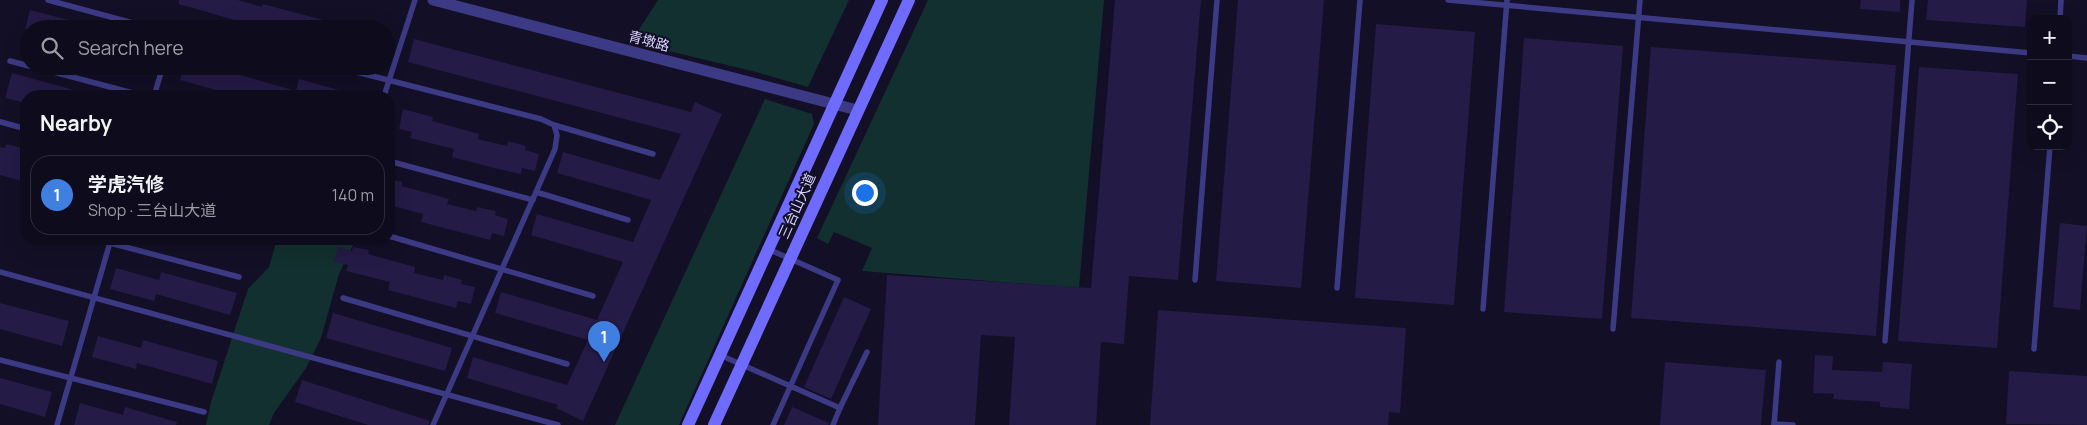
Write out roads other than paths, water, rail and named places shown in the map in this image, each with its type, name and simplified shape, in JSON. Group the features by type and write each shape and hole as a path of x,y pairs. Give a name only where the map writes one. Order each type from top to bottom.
{"main road":[{"name":"三台山大道","path":"688,425 882,0"},
{"name":"三台山大道","path":"714,425 909,0"}],"street":[{"name":"青墩路","path":"433,0 857,110"}],"lane":[{"path":"48,0 122,20"},
{"path":"395,62 415,0"},
{"path":"1195,280 1218,0"},
{"path":"1337,288 1360,0"},
{"path":"1448,0 1507,3 1638,17 2027,52"},
{"path":"1614,329 1640,0"},
{"path":"1885,341 1912,0"},
{"path":"2060,15 2061,0"},
{"path":"1483,310 1507,3"},
{"path":"2072,56 2087,58"},
{"path":"10,61 20,64"},
{"path":"64,75 121,90"},
{"path":"156,90 160,75"},
{"path":"369,75 540,118 554,125 653,154"},
{"path":"386,90 391,75"},
{"path":"1,122 20,127"},
{"path":"433,425 555,149 557,135 554,125"},
{"path":"2034,348 2050,150"},
{"path":"395,163 532,200"},
{"path":"536,192 628,220"},
{"path":"395,238 593,296"},
{"path":"57,425 109,245"},
{"path":"124,245 239,277"},
{"path":"768,249 838,280 773,425"},
{"path":"0,272 558,425"},
{"path":"343,298 567,364"},
{"path":"833,425 866,352"},
{"path":"720,355 840,408"},
{"path":"0,360 204,412"},
{"path":"1779,362 1774,424 1793,425"}],"place":[{"name":"学虎汽修","path":"604,362"}]}
